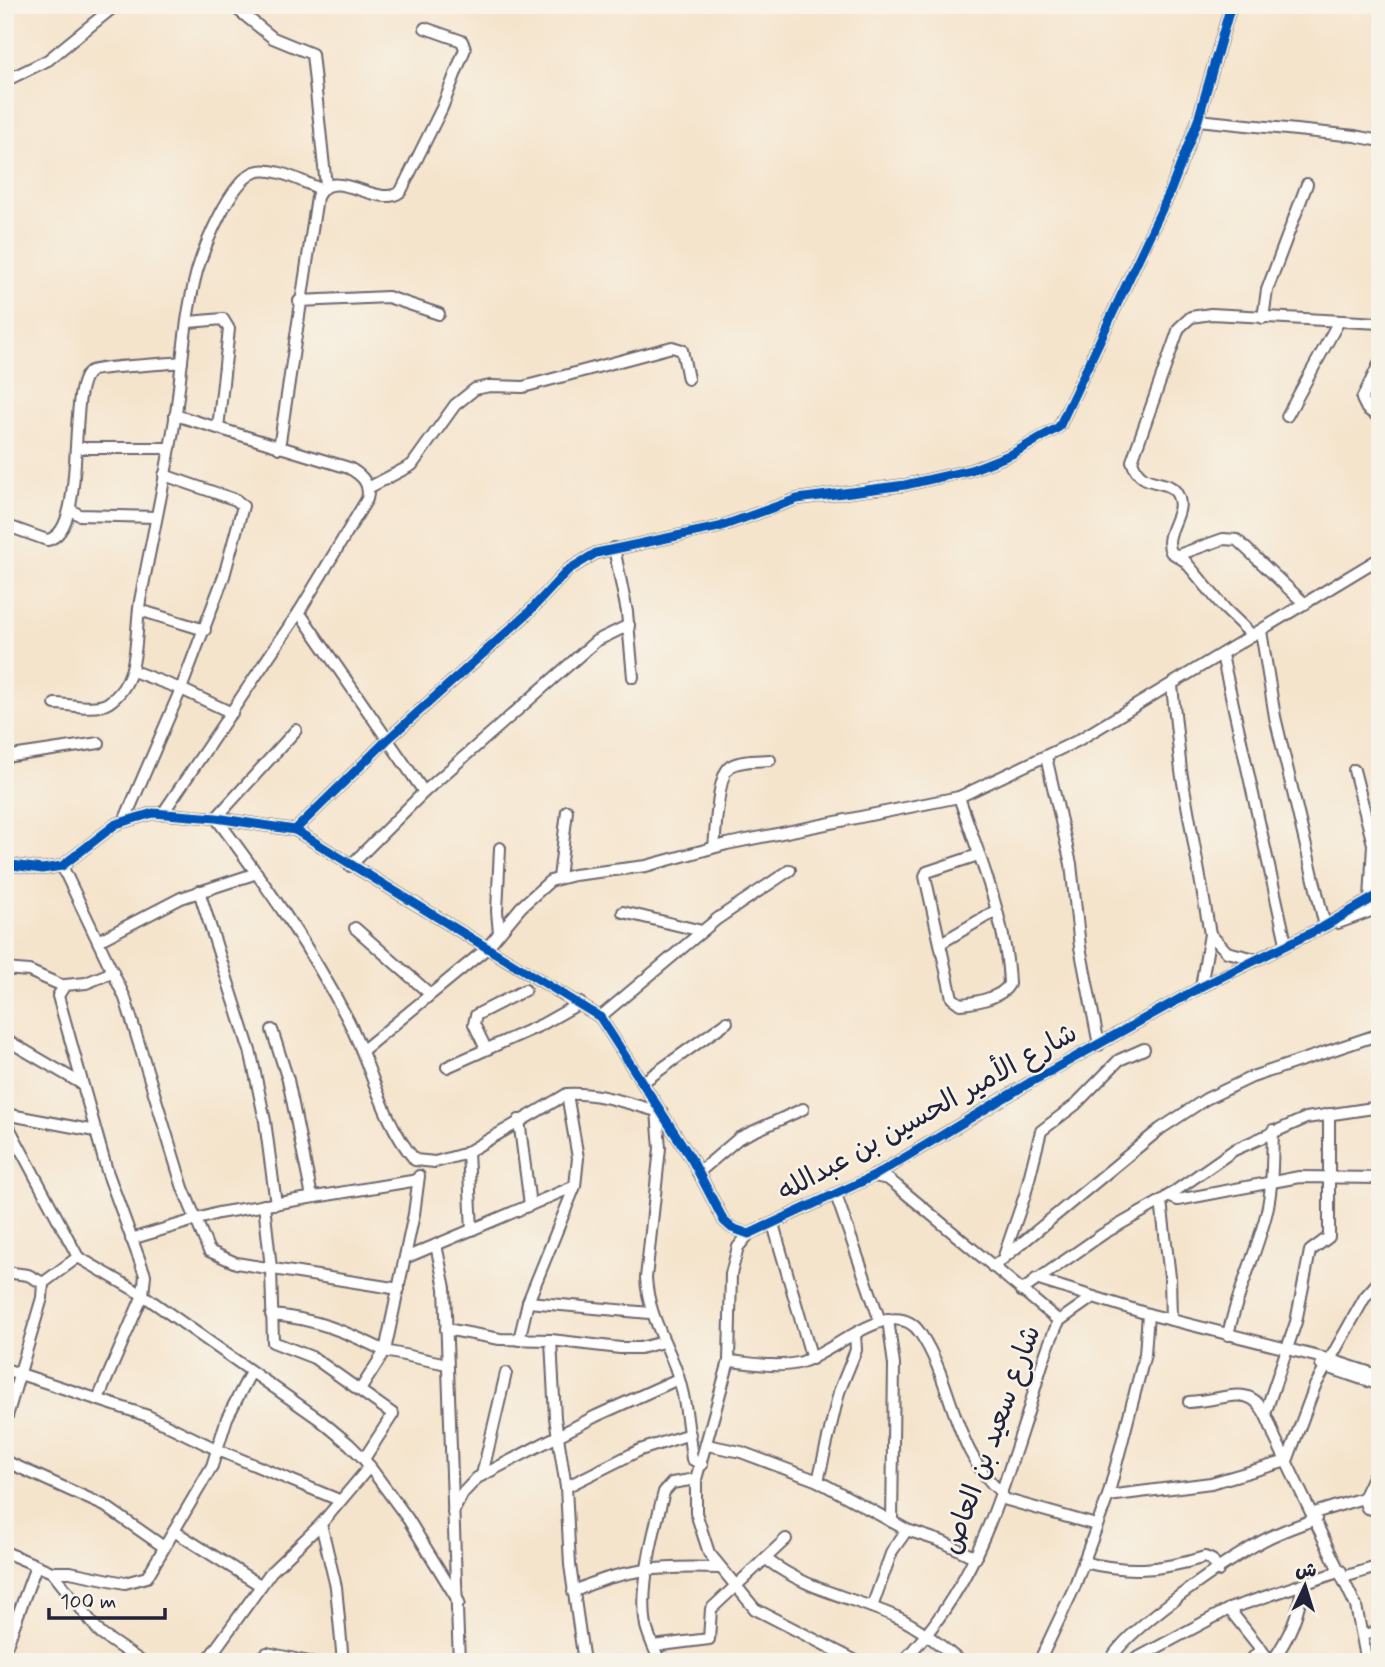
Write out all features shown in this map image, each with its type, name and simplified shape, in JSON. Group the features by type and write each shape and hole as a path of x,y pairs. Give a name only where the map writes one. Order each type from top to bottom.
{"street":[{"path":"5,81 48,60 116,5"},
{"path":"232,5 273,38 312,54 324,187 317,197 299,301 279,447"},
{"path":"295,830 387,740 527,614 568,570 596,553 719,527 797,499 905,485 971,470 1012,454 1059,427 1170,192 1198,120 1231,5"},
{"path":"55,704 103,705 112,699 133,671 139,610 198,271 215,225 248,177 255,172 270,171 324,187 337,185 388,196 401,191 447,98 465,49 462,41 425,28"},
{"path":"1198,120 1355,136 1380,141"},
{"path":"1263,318 1267,290 1307,184"},
{"path":"299,301 388,297 439,314"},
{"path":"1325,926 1256,633 1178,555 1171,552 1168,545 1180,503 1178,495 1170,487 1147,481 1134,469 1132,461 1138,436 1185,322 1199,315 1211,314 1380,323"},
{"path":"189,322 223,319 229,329 218,428"},
{"path":"1287,416 1339,321"},
{"path":"368,488 412,465 456,405 475,388 523,387 555,380 593,366 672,347 682,350 688,379"},
{"path":"5,525 36,537 54,539 70,509 78,448 80,391 89,372 103,368 182,362"},
{"path":"1380,362 1362,398 1367,409 1380,418"},
{"path":"163,813 299,612 367,499 368,488 363,477 349,468 175,415"},
{"path":"78,448 169,447"},
{"path":"125,820 205,630 224,576 243,506 236,499 164,475"},
{"path":"70,509 79,515 156,517"},
{"path":"1178,555 1223,540 1237,540 1305,604"},
{"path":"614,548 628,625 633,677"},
{"path":"363,1050 486,949 536,893 559,878 646,866 714,848 959,797 1046,757 1172,686 1380,558"},
{"path":"139,610 205,630"},
{"path":"299,612 424,792"},
{"path":"350,866 424,792 596,641 628,625"},
{"path":"1222,655 1286,943"},
{"path":"133,671 181,689 232,713"},
{"path":"1172,686 1181,771 1210,934 1201,987"},
{"path":"216,818 296,730"},
{"path":"5,757 99,743"},
{"path":"1046,757 1071,864 1082,958 1099,1045"},
{"path":"714,848 722,779 727,768 734,764 770,760"},
{"path":"1354,770 1373,844 1377,906"},
{"path":"959,797 978,855 995,911 1009,984 1005,991 967,1004 955,1003 925,882 926,872 978,855"},
{"path":"559,878 567,811"},
{"path":"5,864 37,869 62,866 105,831 125,820 163,813 295,830 600,1017 643,1082 724,1221 732,1228 749,1234 738,1247 731,1274 729,1361 696,1479 696,1513 703,1538 719,1568 755,1609 856,1661"},
{"path":"216,818 257,873 306,947 363,1050 391,1117 412,1156 420,1163 448,1160 468,1152 567,1094 581,1093 660,1112"},
{"path":"499,933 496,911 500,848"},
{"path":"62,866 131,1015 193,1218 206,1247 217,1258 399,1289"},
{"path":"600,1017 702,931 790,870"},
{"path":"98,941 199,891 257,873"},
{"path":"199,891 251,1054 265,1121 273,1342 307,1354 393,1415 367,1463 321,1524 260,1585 206,1662"},
{"name":"شارع الأمير الحسين بن عبدالله","path":"749,1234 874,1176 988,1107 1201,987 1286,943 1377,906"},
{"path":"941,943 995,911"},
{"path":"623,912 702,931"},
{"path":"355,928 430,994"},
{"path":"1210,934 1227,952 1256,960"},
{"path":"5,969 29,971 63,986 86,983 113,972"},
{"path":"63,986 58,999 95,1131 143,1269 143,1295 98,1399"},
{"path":"486,1049 474,1024 476,1015 524,990"},
{"path":"447,1067 580,1003"},
{"path":"643,1082 727,1022"},
{"path":"272,1030 290,1089 312,1197"},
{"path":"993,1267 1003,1256 1082,1196 1160,1129 1206,1099 1252,1077 1380,1034"},
{"path":"5,1039 82,1084"},
{"path":"1003,1256 1025,1195 1041,1132 1075,1105 1119,1060 1144,1049"},
{"path":"519,1340 528,1302 575,1186 578,1158 567,1094"},
{"path":"1021,1291 1103,1234 1165,1198 1234,1150 1273,1130 1329,1114 1380,1107"},
{"path":"698,1173 738,1138 803,1109"},
{"path":"660,1112 658,1170 646,1278 650,1313 678,1379 690,1434 692,1459 702,1465"},
{"path":"5,1114 95,1131"},
{"path":"1266,1411 1287,1351 1310,1251 1329,1237 1329,1114"},
{"path":"5,1120 78,1257 143,1295 319,1419 367,1463 408,1519 459,1602"},
{"path":"519,1120 530,1206"},
{"path":"1228,1335 1235,1302 1266,1214 1272,1181 1273,1130"},
{"path":"468,1152 472,1230"},
{"path":"360,1390 385,1351 405,1258 420,1163"},
{"path":"1165,1198 1178,1200 1272,1181 1329,1175 1380,1178"},
{"name":"شارع سعيد بن العاص","path":"874,1176 888,1179 897,1186 1059,1321 1001,1495 976,1558 961,1589 928,1636 902,1662"},
{"path":"131,1239 193,1218 418,1180"},
{"path":"405,1258 575,1186"},
{"path":"836,1195 884,1320 894,1365 892,1522"},
{"path":"1165,1198 1171,1320"},
{"path":"773,1224 812,1359"},
{"path":"436,1245 444,1287 451,1515 459,1602 459,1662"},
{"path":"5,1423 30,1329 42,1298 43,1283 78,1257"},
{"path":"5,1272 28,1275 43,1283"},
{"path":"1036,1279 1148,1314 1310,1357 1380,1385"},
{"path":"1287,1461 1315,1385 1366,1297 1380,1280"},
{"path":"1059,1321 1093,1297"},
{"path":"528,1302 650,1313"},
{"path":"1039,1662 1083,1562 1108,1496 1145,1354 1148,1314"},
{"path":"271,1315 312,1320 342,1330 385,1351 447,1364"},
{"path":"729,1361 775,1365 812,1359 884,1320 907,1319 925,1340 964,1440 981,1471 1001,1495 1096,1525"},
{"path":"446,1329 519,1340 551,1340 620,1348 640,1348 663,1342"},
{"path":"818,1481 839,1392 856,1350 855,1334"},
{"path":"551,1340 558,1435 566,1487 573,1592 584,1662"},
{"path":"1329,1364 1380,1376"},
{"path":"5,1369 168,1424 218,1450 339,1500"},
{"path":"5,1552 52,1572 134,1582 147,1577 205,1481 227,1418 251,1372"},
{"path":"482,1475 506,1373"},
{"path":"451,1515 463,1493 482,1475 558,1435 678,1379"},
{"path":"1189,1402 1243,1394 1253,1398 1266,1411 1342,1574 1363,1635 1366,1658 1354,1662"},
{"path":"566,1487 640,1450 690,1434"},
{"path":"707,1445 741,1452 818,1481 907,1530 943,1542 976,1558"},
{"path":"5,1461 105,1506 164,1547"},
{"path":"1108,1496 1211,1483 1287,1461"},
{"path":"1110,1662 1147,1622 1258,1543 1315,1516 1363,1498 1380,1462"},
{"path":"660,1662 647,1628 645,1609 648,1568 664,1492 672,1483 696,1479"},
{"path":"1363,1498 1367,1508 1380,1511"},
{"path":"321,1524 336,1587 342,1662"},
{"path":"872,1607 892,1551 907,1530"},
{"path":"173,1531 260,1585"},
{"path":"653,1646 709,1639 711,1609 786,1539"},
{"path":"1083,1562 1122,1571 1156,1568 1206,1557 1212,1560 1218,1571"},
{"path":"766,1559 787,1575 818,1590 872,1607 928,1636 961,1662"},
{"path":"5,1650 36,1566"},
{"path":"1130,1662 1229,1609 1302,1584 1380,1566"},
{"path":"573,1592 598,1579 648,1568 719,1568"},
{"path":"52,1572 101,1634 142,1662"},
{"path":"1229,1609 1272,1662 1286,1641 1300,1610 1302,1584"},
{"path":"1363,1635 1380,1631"},
{"path":"1249,1662 1261,1649"},
{"path":"257,1662 267,1653 309,1662"}],"cycle path":[{"path":"295,830 387,740 527,614 568,570 596,553 719,527 797,499 905,485 971,470 1012,454 1059,427 1170,192 1198,120 1231,5"},
{"path":"5,864 42,869 62,866 116,824 153,813 216,818 295,830 600,1017 692,1160 724,1221 732,1228 749,1234 874,1176 1029,1083 1201,987 1325,926 1380,894"}]}
